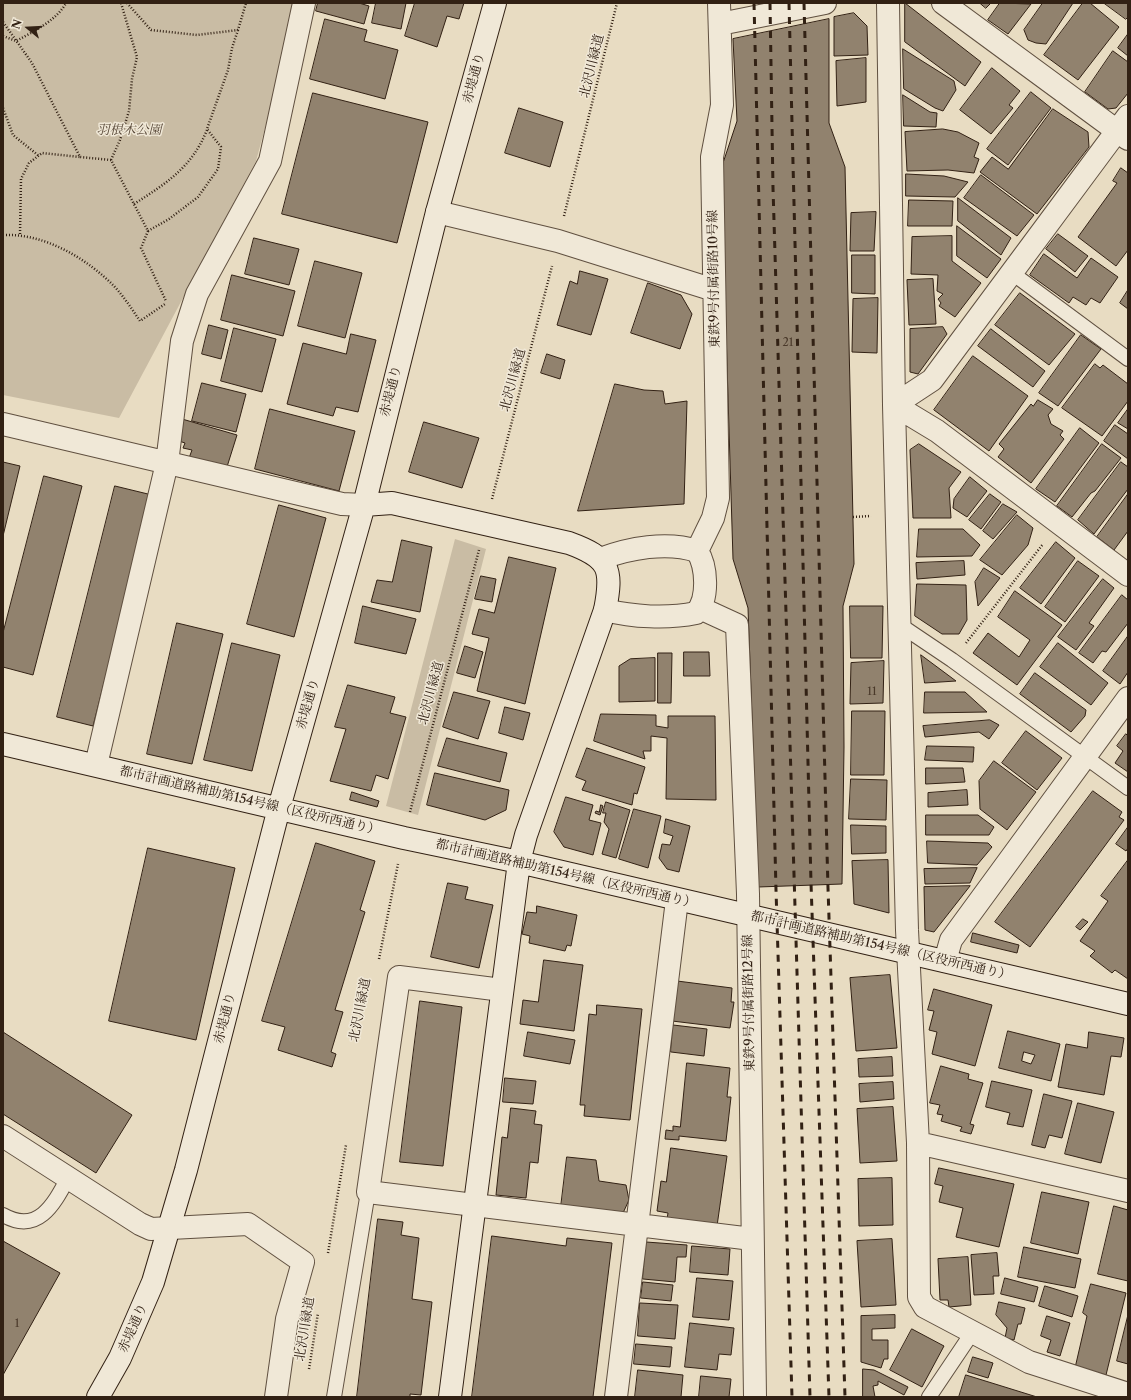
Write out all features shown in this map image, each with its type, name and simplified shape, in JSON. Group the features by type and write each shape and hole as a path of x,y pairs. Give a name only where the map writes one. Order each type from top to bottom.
{"street":[{"path":"96,765 167,463 182,341 197,294 270,161 304,3"},
{"name":"赤堤通り","path":"98,1397 120,1358 138,1320 153,1282 186,1170 279,808 364,505 437,212 495,3"},
{"path":"720,13 825,3"},
{"path":"888,3 894,405 907,952 918,1143 919,1297 925,1307 1029,1362 1128,1394"},
{"path":"894,405 932,380 1012,273 1124,128 943,3"},
{"name":"東鉄9号付属街路10号線","path":"697,551 713,518 718,498 712,157 722,105 720,13"},
{"path":"437,212 558,241 714,290"},
{"path":"894,405 937,431 1128,575"},
{"path":"3,424 342,504 364,505 392,503 569,543 588,549 600,559 605,566 609,576 610,588 605,610 526,835 519,862 450,1397"},
{"path":"600,559 612,554 656,548 686,548 697,551 703,562 704,597 700,608 696,613 640,616 623,615 605,610"},
{"name":"東鉄9号付属街路12号線","path":"700,608 737,625 748,894 747,914 755,1397"},
{"path":"945,961 951,940 1128,698"},
{"name":"都市計画道路補助第154号線（区役所西通り）","path":"3,744 404,838 519,862 677,900 747,914 1128,1004"},
{"path":"616,1397 677,900"},
{"path":"502,990 399,977 368,1192 752,1239"},
{"path":"3,1136 140,1224 151,1229 248,1224 303,1262 287,1319 276,1397"},
{"path":"918,1143 1128,1191"}],"lane":[{"path":"1012,273 1128,359"},
{"path":"900,625 952,660 1128,788"},
{"path":"3,1216 11,1220 27,1221 42,1216 52,1206 68,1178"},
{"path":"334,1397 368,1192"},
{"path":"929,1397 972,1333"}],"path":[{"path":"16,41 47,22 63,9 66,3"},
{"path":"111,160 120,140 129,111 137,57 121,3"},
{"path":"127,3 151,30 197,35 238,30"},
{"path":"134,204 160,187 186,165 200,148 228,70 232,48 246,3"},
{"name":"北沢川緑道","path":"378,964 404,838 486,524 617,3"},
{"path":"3,22 32,63 80,157"},
{"path":"3,36 16,41"},
{"path":"3,108 13,135 39,156"},
{"path":"3,235 20,234 55,246 88,263 114,287 140,321 167,303 142,248 148,231 169,219 198,197 218,169 221,147 207,129"},
{"path":"20,234 21,180 29,163 42,153 111,160"},
{"path":"111,160 148,231"},
{"path":"952,660 1060,524"},
{"path":"327,1258 346,1142"},
{"name":"北沢川緑道","path":"308,1374 318,1312"}],"green space":[{"name":"羽根木公園","path":"3,3 299,3 256,161 119,418 3,395"},
{"path":"455,539 486,549 418,815 386,806"}],"building":[{"path":"318,3 359,3 369,6 364,24 316,11"},
{"path":"376,3 406,3 401,29 372,23"},
{"path":"415,3 464,3 459,19 447,16 437,47 405,36"},
{"path":"905,3 981,62 965,86 905,42"},
{"path":"980,3 991,3 986,8"},
{"path":"1000,3 1031,4 1008,34 988,20"},
{"path":"1043,3 1073,3 1046,44 1028,40 1024,30"},
{"path":"1083,3 1090,3 1119,27 1078,80 1044,55"},
{"path":"1104,3 1128,3 1128,17 1126,19"},
{"path":"854,13 867,26 868,55 834,56 834,17"},
{"path":"325,19 367,30 364,41 398,50 385,99 310,79"},
{"path":"829,19 829,123 845,167 854,564 843,606 844,747 842,884 758,887 748,608 733,559 721,169 737,121 733,39"},
{"path":"1128,34 1128,56 1118,48"},
{"path":"903,49 954,81 956,90 943,111 935,108 904,89"},
{"path":"1113,51 1128,62 1128,93 1116,108 1108,109 1085,92"},
{"path":"866,58 866,102 837,106 836,61"},
{"path":"992,68 1020,91 1009,105 1013,108 991,134 960,110"},
{"path":"1031,92 1051,108 1008,165 987,149"},
{"path":"313,93 428,122 397,243 282,214"},
{"path":"903,95 930,112 937,113 936,127 904,126"},
{"path":"519,108 563,122 550,167 505,153"},
{"path":"1053,109 1088,132 1089,147 1037,214 980,172 992,157 1008,169"},
{"path":"943,129 958,132 979,143 974,157 979,159 974,173 948,170 907,171 905,132"},
{"path":"1121,168 1128,173 1128,250 1116,266 1078,237 1117,183 1113,181"},
{"path":"906,174 944,176 968,182 955,197 906,196"},
{"path":"981,175 1034,215 1017,236 964,198"},
{"path":"958,198 1011,238 1001,255 958,221"},
{"path":"909,200 953,201 952,226 908,226"},
{"path":"876,212 874,251 850,251 851,213"},
{"path":"957,226 1001,259 987,278 957,256"},
{"path":"1058,234 1088,256 1075,272 1046,249"},
{"path":"952,236 952,261 981,283 955,317 939,306 941,303 938,299 943,294 937,291 938,275 911,274 912,237"},
{"path":"254,238 299,249 289,285 245,274"},
{"path":"1044,254 1077,278 1091,258 1118,277 1100,303 1091,298 1086,305 1073,297 1069,303 1030,275"},
{"path":"852,255 875,255 875,294 852,293"},
{"path":"315,261 362,273 345,338 298,326"},
{"path":"580,271 608,279 591,335 557,325 570,281 577,284"},
{"path":"232,275 295,291 283,336 221,320"},
{"path":"933,279 936,324 909,325 907,280"},
{"path":"648,283 681,295 692,314 680,349 631,333"},
{"path":"1128,290 1128,309 1120,303"},
{"path":"1020,293 1075,334 1049,365 995,325"},
{"path":"878,298 877,353 852,352 853,299"},
{"path":"209,325 228,330 221,359 202,354"},
{"path":"943,327 947,334 918,374 910,372 910,329"},
{"path":"234,328 276,339 262,392 221,381"},
{"path":"991,329 1045,371 1033,387 978,346"},
{"path":"351,334 376,340 358,412 336,407 333,416 287,404 303,343 346,354"},
{"path":"1081,335 1101,349 1058,406 1039,393"},
{"path":"547,354 565,360 560,379 541,373"},
{"path":"973,356 1028,396 989,451 934,410"},
{"path":"1095,364 1100,368 1103,365 1128,384 1128,401 1102,436 1062,408"},
{"path":"202,383 246,394 236,432 192,421"},
{"path":"615,384 644,390 663,391 665,404 687,401 684,504 578,511"},
{"path":"1038,400 1053,409 1048,415 1051,424 1063,431 1060,435 1064,439 1031,483 998,457 1004,449 999,444 1031,404 1033,406"},
{"path":"270,409 355,431 339,491 255,469"},
{"path":"1128,409 1128,429 1118,423"},
{"path":"182,419 237,435 226,470 189,458 192,450 183,448 185,443 176,440"},
{"path":"424,422 479,438 462,488 409,472"},
{"path":"1115,425 1128,434 1128,459 1104,441"},
{"path":"1080,428 1099,443 1055,502 1036,489"},
{"path":"919,444 961,472 949,488 951,518 913,518 910,450"},
{"path":"1102,444 1121,458 1072,517 1057,506"},
{"path":"3,462 20,466 3,536"},
{"path":"1121,462 1128,467 1128,489 1094,534 1078,520"},
{"path":"44,476 82,486 33,675 3,667 3,633"},
{"path":"970,477 987,491 967,517 953,508 954,499"},
{"path":"115,486 152,495 93,726 57,717"},
{"path":"990,494 1001,502 981,529 969,520"},
{"path":"1128,494 1128,531 1114,550 1097,537"},
{"path":"1003,504 1017,512 993,539 983,531"},
{"path":"279,505 326,518 294,637 247,624"},
{"path":"1017,515 1033,528 1028,545 1002,575 980,560"},
{"path":"919,529 963,529 980,545 972,556 917,557"},
{"path":"402,540 432,547 420,612 371,602 377,580 392,582"},
{"path":"1056,542 1075,558 1041,604 1020,588"},
{"path":"509,557 556,568 525,704 477,691 489,638 472,634 479,609 494,613"},
{"path":"964,561 965,575 917,579 916,563"},
{"path":"1078,561 1099,576 1065,622 1045,607"},
{"path":"984,568 1000,578 978,606 975,582"},
{"path":"481,576 496,579 492,602 475,599"},
{"path":"1103,579 1114,588 1089,623 1094,626 1076,650 1058,637"},
{"path":"917,584 966,585 967,620 959,634 942,634 915,616"},
{"path":"1015,591 1062,625 1017,685 973,653 988,633 1019,657 1030,640 998,617"},
{"path":"1122,595 1128,600 1128,623 1106,652 1102,651 1093,663 1079,653"},
{"path":"363,606 416,619 406,654 355,643"},
{"path":"850,606 883,606 882,658 851,658"},
{"path":"177,623 223,634 192,764 147,754"},
{"path":"1128,636 1128,672 1120,684 1103,671"},
{"path":"232,643 280,655 252,771 204,760"},
{"path":"1058,643 1108,683 1091,705 1040,667"},
{"path":"465,646 483,652 475,678 457,673"},
{"path":"684,652 709,652 710,676 684,676"},
{"path":"658,653 672,653 671,703 658,703"},
{"path":"921,655 956,681 925,683"},
{"path":"655,658 655,701 619,702 619,666 630,659"},
{"path":"884,661 883,703 850,704 851,663"},
{"path":"1035,673 1086,710 1085,716 1071,732 1020,694"},
{"path":"348,685 395,697 390,713 406,717 388,779 376,775 371,791 330,781 346,729 335,727"},
{"path":"454,692 490,701 478,739 443,727"},
{"path":"925,692 965,692 987,712 924,713"},
{"path":"505,707 530,713 523,740 499,733"},
{"path":"852,711 885,711 884,775 851,775"},
{"path":"601,714 656,715 656,726 668,728 668,716 715,716 716,800 666,799 667,738 651,736 651,751 643,751 645,759 594,741"},
{"path":"990,720 999,725 989,739 979,732 925,737 923,726"},
{"path":"1026,731 1062,758 1037,790 1002,763"},
{"path":"1126,734 1128,736 1128,772 1115,763 1123,751 1117,746"},
{"path":"447,738 507,753 500,782 438,766"},
{"path":"927,746 974,747 973,762 925,760"},
{"path":"587,748 645,767 637,794 634,793 632,805 582,790 586,781 576,777"},
{"path":"994,761 1036,792 1007,830 980,809 979,781"},
{"path":"926,768 963,768 965,782 926,784"},
{"path":"435,773 509,790 506,810 485,820 427,805"},
{"path":"851,779 887,780 886,820 849,819"},
{"path":"967,790 968,805 928,807 928,793"},
{"path":"1093,791 1122,812 1119,817 1124,820 1030,947 995,922"},
{"path":"352,792 379,801 377,807 350,800"},
{"path":"566,797 593,805 589,820 601,823 593,855 564,847 554,832"},
{"path":"606,802 630,810 616,858 602,854 609,829 604,822 606,813 603,813"},
{"path":"601,805 603,806 600,815 595,813 596,811 599,812"},
{"path":"634,809 661,816 648,868 619,859"},
{"path":"926,815 978,815 994,827 989,835 926,835"},
{"path":"666,819 690,826 679,872 667,869 659,858 662,844 670,845 673,836 664,833"},
{"path":"851,825 886,826 886,853 852,854"},
{"path":"1128,827 1128,848 1126,851 1116,844"},
{"path":"927,841 988,843 992,847 977,865 928,863"},
{"path":"316,843 375,861 360,910 365,912 335,1010 343,1012 331,1052 336,1054 332,1067 278,1050 285,1027 262,1021"},
{"path":"148,848 235,868 196,1040 109,1021"},
{"path":"888,860 889,913 854,904 852,861"},
{"path":"1128,860 1128,979 1115,970 1112,973 1090,956 1095,951 1080,941 1108,901 1101,896"},
{"path":"977,868 970,883 925,884 924,869"},
{"path":"448,883 468,887 465,899 493,905 479,968 431,957"},
{"path":"970,886 934,932 925,930 924,887"},
{"path":"537,906 577,915 571,946 567,945 565,951 529,943 530,936 522,934 527,912 536,913"},
{"path":"1083,919 1088,922 1080,930 1076,927"},
{"path":"973,933 1019,945 1017,953 971,942"},
{"path":"544,960 583,965 574,1031 520,1024 523,1000 538,1002"},
{"path":"890,975 897,1048 856,1051 850,978"},
{"path":"677,981 732,988 731,1002 734,1002 730,1028 672,1021"},
{"path":"934,989 992,1005 975,1066 932,1054 937,1032 929,1030 934,1011 928,1010"},
{"path":"420,1001 462,1007 443,1166 400,1162"},
{"path":"597,1005 642,1009 630,1120 584,1116 585,1105 580,1105 589,1014 596,1015"},
{"path":"673,1025 707,1029 704,1056 671,1052"},
{"path":"1008,1031 1060,1044 1051,1081 999,1068","holes":["1024,1052 1035,1055 1031,1064 1022,1061"]},
{"path":"3,1032 132,1115 96,1173 3,1114"},
{"path":"528,1032 575,1040 570,1064 524,1056"},
{"path":"1089,1032 1124,1038 1121,1057 1111,1056 1104,1095 1058,1087 1066,1044 1087,1048"},
{"path":"892,1057 893,1076 859,1077 858,1059"},
{"path":"687,1063 730,1068 727,1097 731,1097 726,1141 679,1136 679,1140 665,1139 666,1130 673,1131 673,1126 680,1127"},
{"path":"941,1066 969,1074 968,1079 983,1083 970,1124 974,1125 971,1134 960,1131 962,1127 941,1121 943,1115 937,1114 940,1105 930,1103"},
{"path":"505,1078 536,1081 533,1104 503,1102"},
{"path":"992,1081 1032,1090 1023,1127 1007,1124 1010,1113 986,1107"},
{"path":"893,1082 894,1099 860,1102 859,1084"},
{"path":"1044,1094 1072,1101 1062,1138 1049,1135 1045,1148 1032,1145"},
{"path":"1078,1103 1114,1112 1101,1163 1065,1154"},
{"path":"893,1107 897,1161 860,1163 857,1109"},
{"path":"511,1108 536,1111 534,1124 542,1125 538,1163 530,1162 526,1198 496,1195 502,1137 507,1138"},
{"path":"671,1148 727,1156 717,1226 667,1219 668,1213 657,1211 661,1181 666,1182"},
{"path":"567,1157 596,1160 599,1181 626,1185 629,1200 623,1213 561,1207"},
{"path":"939,1168 1014,1184 999,1247 956,1237 963,1208 939,1202 943,1186 935,1184"},
{"path":"892,1178 893,1225 859,1226 858,1179"},
{"path":"1042,1192 1089,1202 1078,1254 1031,1243"},
{"path":"1114,1206 1128,1210 1128,1281 1098,1274"},
{"path":"378,1219 403,1222 401,1235 419,1238 412,1299 432,1302 421,1395 410,1394 410,1397 357,1397"},
{"path":"492,1236 566,1246 567,1238 612,1243 593,1397 472,1397"},
{"path":"892,1239 896,1305 861,1307 857,1241"},
{"path":"3,1241 60,1273 3,1375"},
{"path":"646,1242 687,1245 686,1257 677,1257 675,1282 643,1279"},
{"path":"692,1246 730,1249 728,1275 690,1272"},
{"path":"1024,1247 1081,1259 1075,1288 1018,1277"},
{"path":"997,1253 999,1276 993,1276 994,1294 974,1295 971,1255"},
{"path":"968,1257 971,1305 949,1307 948,1300 940,1300 938,1259"},
{"path":"697,1278 733,1281 729,1320 693,1317"},
{"path":"1005,1278 1038,1287 1034,1302 1001,1294"},
{"path":"643,1282 673,1285 671,1301 641,1298"},
{"path":"1091,1284 1126,1293 1106,1375 1075,1368 1087,1316 1083,1313"},
{"path":"1045,1286 1078,1296 1072,1317 1039,1306"},
{"path":"999,1302 1025,1308 1021,1324 1018,1324 1014,1340 1005,1338 1007,1328 996,1315"},
{"path":"640,1303 678,1305 675,1339 638,1336"},
{"path":"895,1315 895,1328 872,1329 872,1340 888,1340 888,1359 884,1359 881,1368 861,1362 861,1316"},
{"path":"1128,1315 1128,1364 1117,1361"},
{"path":"1047,1316 1070,1323 1060,1356 1047,1352 1051,1340 1041,1336"},
{"path":"690,1323 734,1328 731,1355 719,1354 717,1370 685,1367"},
{"path":"912,1329 944,1346 922,1387 890,1370"},
{"path":"636,1344 672,1347 670,1367 634,1364"},
{"path":"973,1357 993,1363 988,1378 968,1372"},
{"path":"863,1369 874,1370 908,1387 904,1395 878,1381 878,1385 873,1386 875,1397 863,1397"},
{"path":"638,1370 683,1375 681,1397 635,1397"},
{"path":"966,1375 1037,1397 959,1397"},
{"path":"701,1376 731,1379 729,1397 699,1397"}],"railway":[{"path":"754,3 776,890 792,1397"},
{"path":"770,3 773,188 810,1397"},
{"path":"789,3 811,883 829,1397"},
{"path":"804,3 828,888 845,1397"}]}
